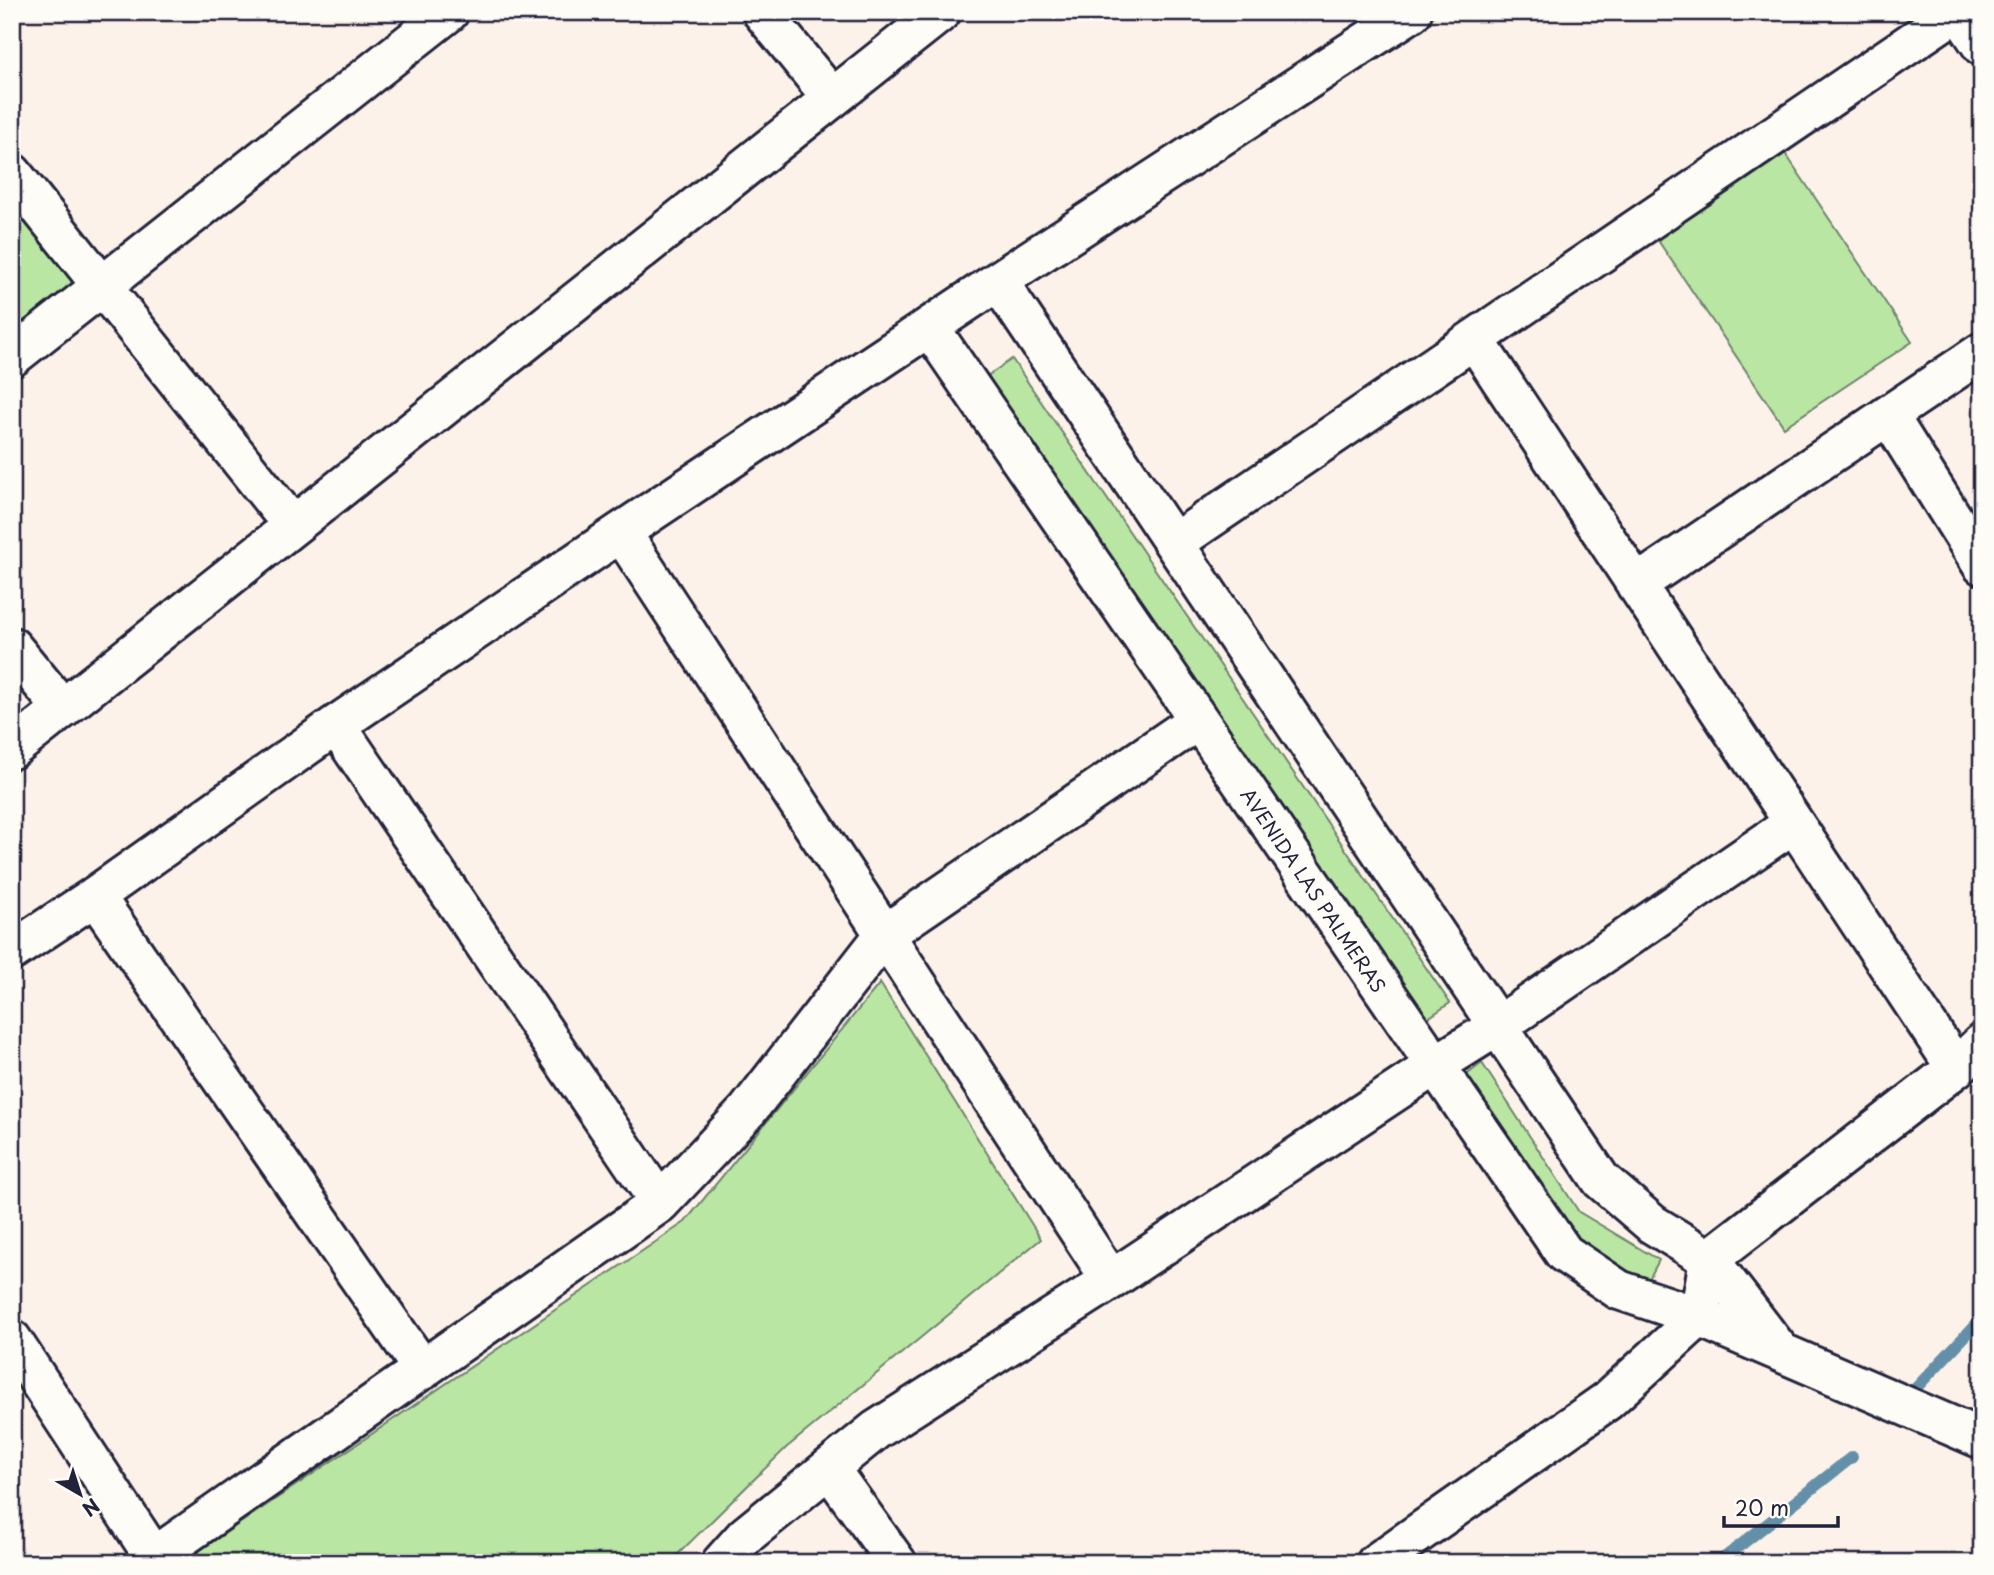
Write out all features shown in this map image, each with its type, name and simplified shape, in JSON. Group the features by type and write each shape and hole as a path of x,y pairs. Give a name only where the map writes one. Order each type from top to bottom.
{"street":[{"path":"12,357 449,12"},
{"path":"762,12 832,98"},
{"path":"12,749 941,12"},
{"path":"12,951 621,532 998,281 1412,12"},
{"path":"1174,543 1957,12 1982,46"},
{"path":"12,173 293,526"},
{"name":"AVENIDA LAS PALMERAS","path":"998,281 1601,1180 1652,1224 1709,1259 1781,1353"},
{"name":"AVENIDA LAS PALMERAS","path":"930,328 1564,1253 1619,1290 1699,1317 1982,1439"},
{"path":"1376,1563 1607,1401 1699,1317 1709,1259 1969,1056 1794,823 1474,339"},
{"path":"1636,585 1982,352"},
{"path":"1888,415 1982,565"},
{"path":"621,532 1111,1280"},
{"path":"12,647 62,709"},
{"path":"12,1340 156,1560 660,1203 748,1110 885,934 1199,720"},
{"path":"336,726 660,1203"},
{"path":"721,1563 745,1536 876,1430 1499,1026 1794,823"},
{"path":"95,896 423,1370"},
{"path":"828,1468 897,1563"}],"green space":[{"path":"1785,153 1912,342 1784,427 1657,239"},
{"path":"12,205 81,288 12,344"},
{"path":"1012,359 1450,1003 1415,1027 977,383"},
{"path":"880,983 1041,1239 786,1448 669,1563 190,1563 187,1559 685,1222"},
{"path":"1482,1063 1579,1212 1659,1260 1643,1291 1568,1245 1455,1084"}],"waterway":[{"path":"1915,1389 1982,1318"},
{"path":"1718,1563 1852,1457"}]}
